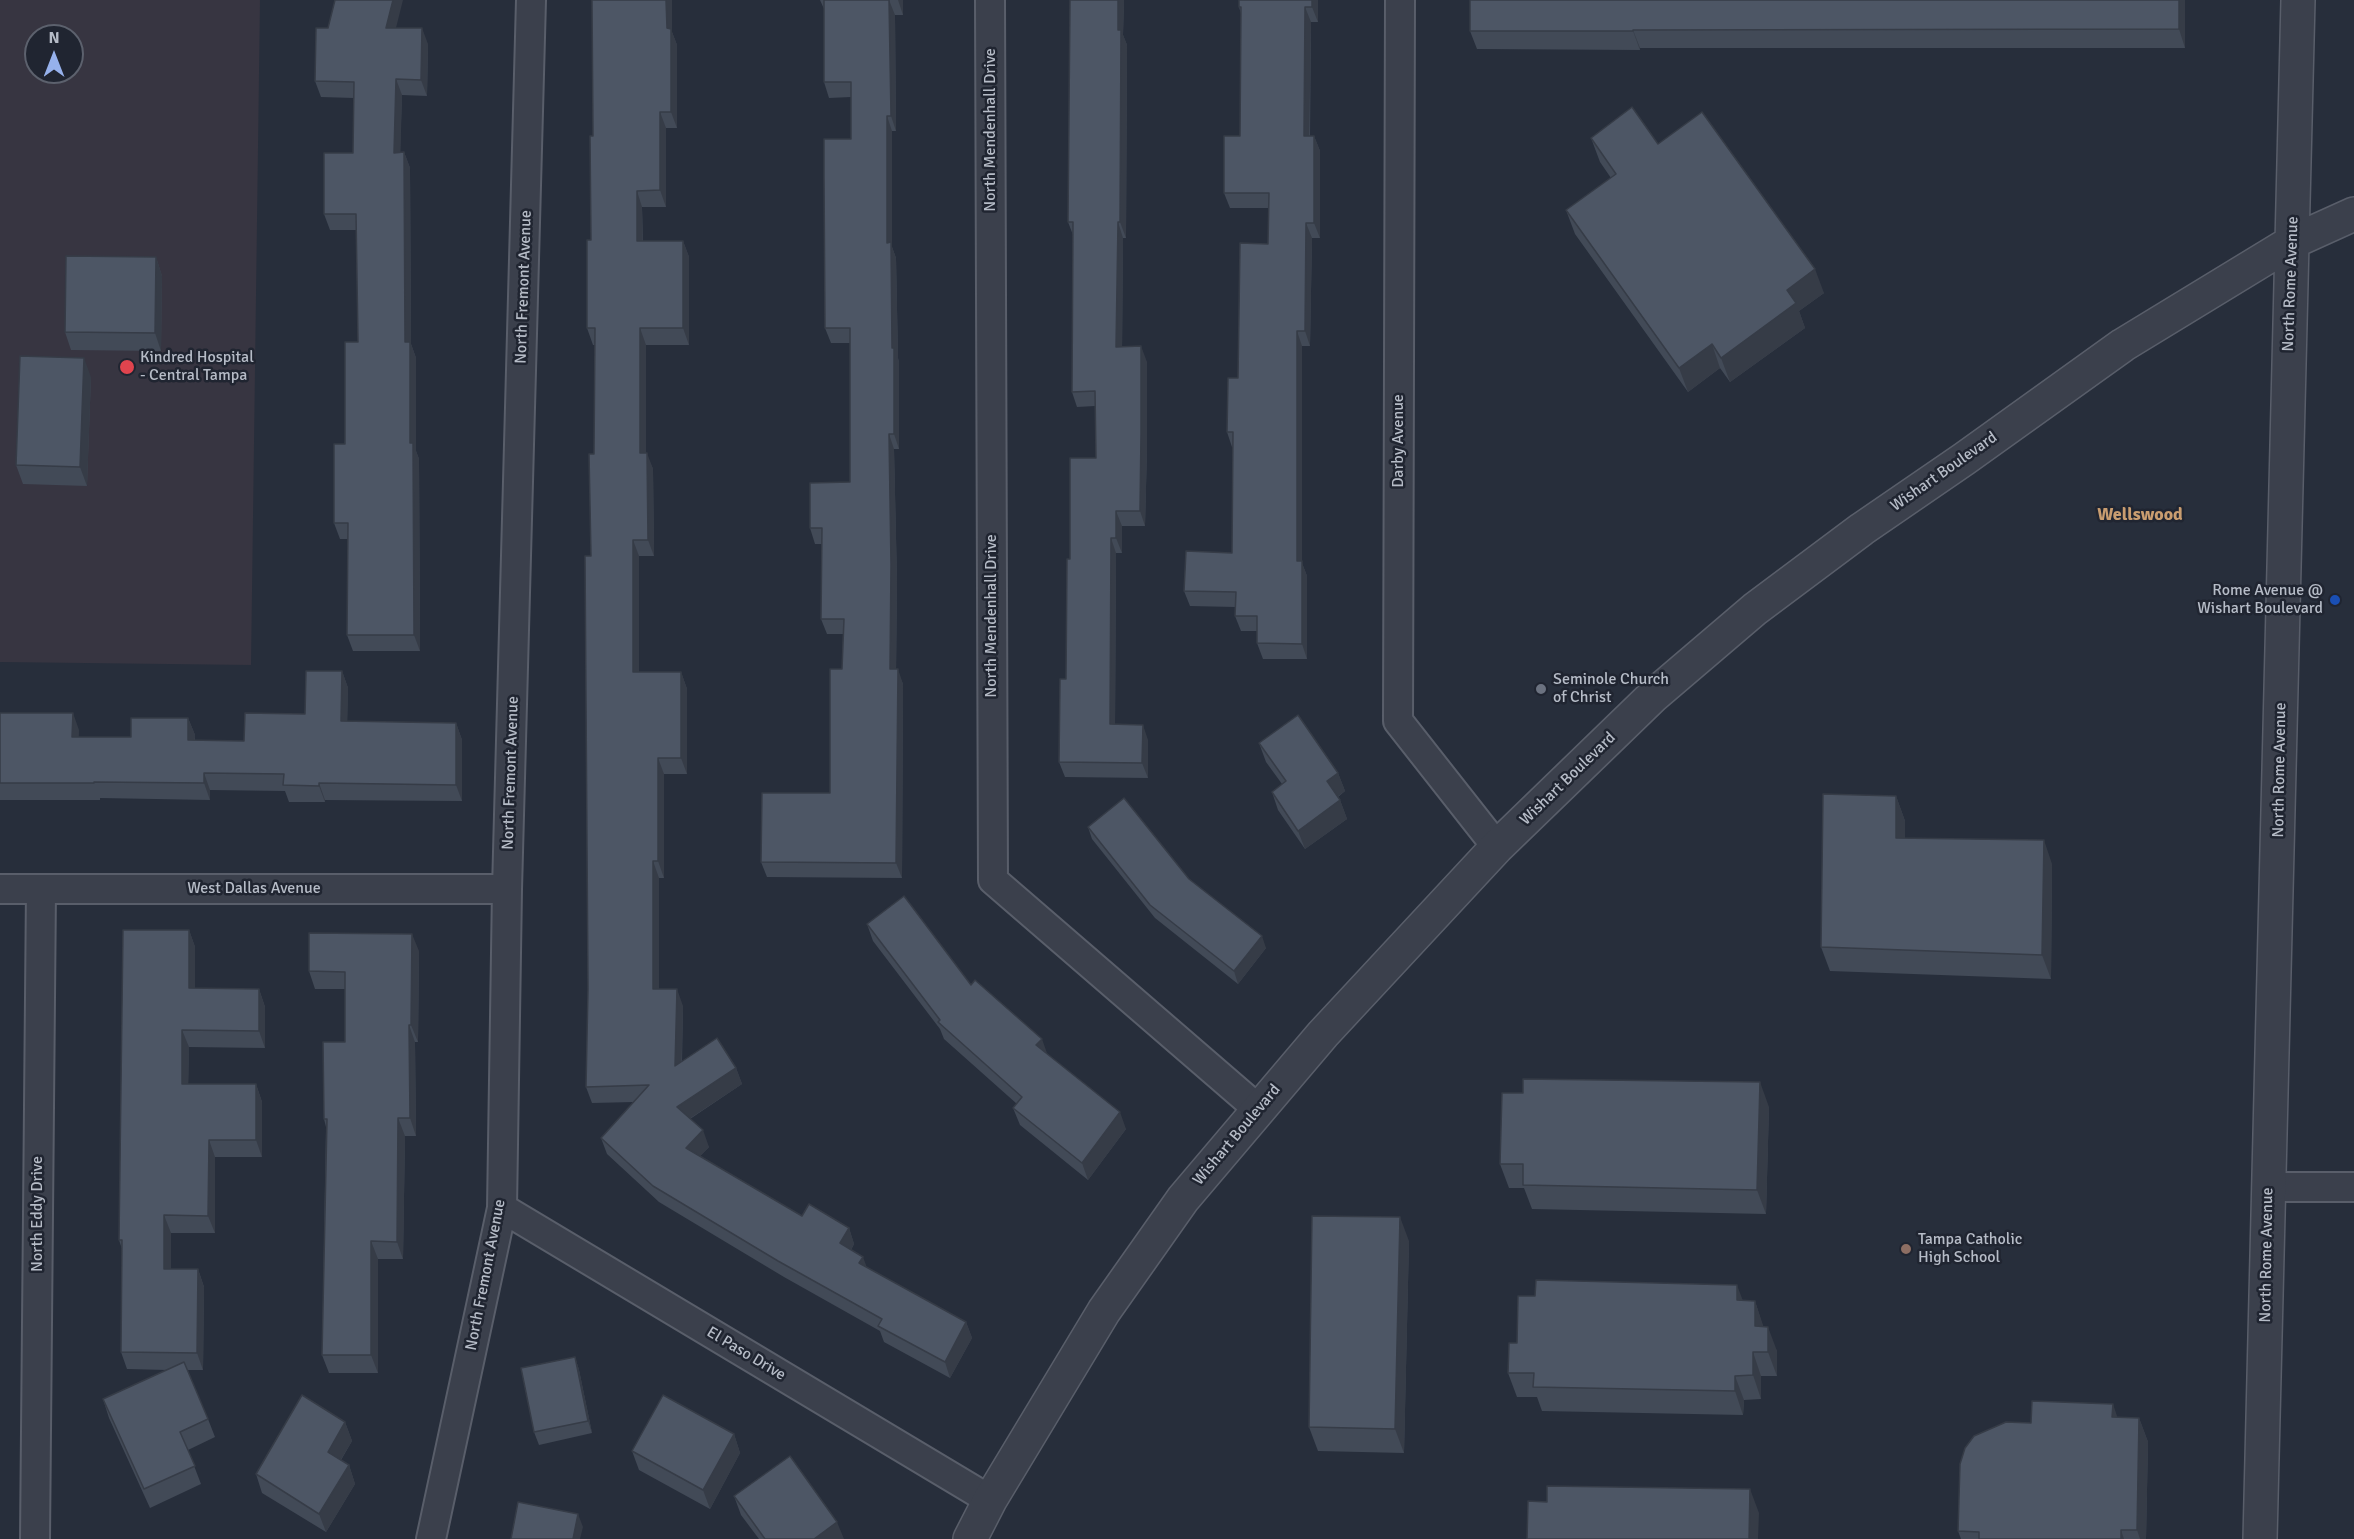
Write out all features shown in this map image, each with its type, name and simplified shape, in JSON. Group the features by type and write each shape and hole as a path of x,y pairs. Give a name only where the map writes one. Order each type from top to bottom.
{"street":[{"name":"North Fremont Avenue","path":"431,1539 502,1208 507,889 531,0"},
{"name":"North Mendenhall Drive","path":"990,0 993,880 1258,1109"},
{"name":"Darby Avenue","path":"1400,0 1398,721 1497,847"},
{"name":"North Rome Avenue","path":"2260,1539 2298,0"},
{"name":"Wishart Boulevard","path":"970,1539 990,1500 1104,1311 1183,1199 1323,1034 1497,847 1653,696 1755,609 1862,528 1964,459 2123,345 2292,243 2354,214"},
{"name":"West Dallas Avenue","path":"0,889 507,889"},
{"name":"North Eddy Drive","path":"35,1539 41,889"},
{"path":"2268,1187 2354,1187"},
{"name":"El Paso Drive","path":"502,1208 990,1500"}],"shaded area":[{"name":"Kindred Hospital - Central Tampa","path":"0,0 260,0 251,665 0,662"}],"building":[{"path":"335,0 393,0 386,28 422,28 421,80 396,79 394,153 404,152 405,342 410,342 410,443 413,443 414,635 347,635 348,523 334,523 334,444 345,444 345,342 358,342 356,214 324,214 324,153 353,153 354,82 315,81 316,28 328,28"},
{"path":"592,0 666,0 667,28 671,29 671,112 660,112 660,190 637,191 637,241 683,241 683,328 640,328 640,453 647,453 648,540 633,540 633,672 681,672 681,758 658,758 658,861 653,861 653,989 677,989 675,1066 717,1038 736,1068 677,1107 703,1130 686,1148 802,1216 809,1204 849,1228 840,1243 863,1257 859,1263 966,1322 945,1362 878,1326 882,1319 778,1261 653,1186 601,1138 649,1085 586,1087 588,989 585,556 591,556 589,454 594,454 595,328 587,328 587,240 591,240 590,136 593,136"},
{"path":"824,0 889,0 891,116 887,116 887,243 891,242 892,348 894,348 894,434 889,434 890,669 898,669 896,863 761,862 762,793 830,793 830,669 842,669 844,619 821,619 822,528 810,528 810,483 850,482 850,328 825,328 824,139 851,139 851,82 824,82"},
{"path":"1070,0 1118,0 1118,30 1121,30 1120,222 1118,222 1116,347 1141,346 1140,511 1116,511 1116,538 1111,538 1110,724 1143,725 1142,763 1059,762 1060,679 1066,679 1067,559 1070,559 1070,458 1096,458 1095,391 1072,392 1073,222 1068,222"},
{"path":"1239,0 1312,0 1312,7 1305,7 1304,136 1314,136 1314,223 1306,223 1305,331 1297,331 1297,561 1302,561 1302,644 1257,643 1257,616 1235,616 1236,592 1184,591 1186,551 1232,553 1233,432 1227,432 1228,378 1238,378 1240,243 1268,244 1269,193 1224,193 1224,136 1240,136 1241,7 1239,7"},
{"path":"1470,0 2179,0 2179,29 1470,31"},
{"path":"1632,107 1658,144 1702,112 1815,269 1787,290 1796,303 1721,358 1712,344 1679,368 1566,210 1616,174 1591,138"},
{"path":"66,256 156,257 155,333 65,332"},
{"path":"20,356 84,358 80,467 16,465"},
{"path":"306,671 342,671 341,721 456,723 456,785 319,783 319,786 283,785 284,774 204,773 204,783 0,783 0,713 73,713 72,737 131,737 131,718 188,718 188,740 244,741 245,713 305,714"},
{"path":"1298,715 1338,773 1327,781 1340,800 1298,831 1272,792 1286,781 1259,743"},
{"path":"1823,794 1896,796 1896,838 2044,840 2042,955 1821,947"},
{"path":"1124,798 1189,879 1262,936 1234,971 1150,905 1088,827"},
{"path":"904,896 971,985 975,980 1042,1039 1036,1045 1120,1112 1082,1163 1013,1108 1022,1097 938,1022 940,1020 867,924"},
{"path":"123,930 189,930 189,988 259,989 259,1031 182,1030 182,1084 256,1084 256,1140 209,1140 208,1216 164,1215 164,1269 198,1269 197,1353 121,1352 122,1240 119,1240"},
{"path":"309,933 412,934 411,1025 409,1025 410,1118 398,1118 397,1242 371,1241 371,1355 322,1355 327,1119 324,1119 323,1042 345,1042 345,972 309,971"},
{"path":"1523,1079 1760,1082 1757,1190 1523,1185 1523,1164 1500,1164 1502,1093 1523,1093"},
{"path":"1312,1216 1400,1217 1395,1429 1309,1427"},
{"path":"1536,1280 1737,1285 1737,1300 1755,1301 1755,1326 1768,1327 1768,1352 1753,1352 1753,1375 1735,1376 1735,1391 1533,1387 1534,1373 1508,1373 1509,1343 1517,1343 1518,1296 1535,1296"},
{"path":"575,1357 588,1421 534,1432 521,1368"},
{"path":"184,1362 208,1419 180,1432 195,1466 144,1489 103,1399"},
{"path":"302,1395 345,1422 328,1452 349,1465 319,1514 256,1474"},
{"path":"663,1395 734,1434 703,1490 632,1451"},
{"path":"2032,1401 2113,1404 2112,1417 2139,1418 2137,1530 2121,1530 2121,1539 1979,1539 1979,1532 1958,1531 1960,1464 1965,1448 1974,1436 2006,1422 2031,1423"},
{"path":"790,1456 837,1522 814,1539 765,1539 734,1496"},
{"path":"1547,1486 1750,1489 1749,1539 1527,1539 1528,1501 1547,1502"},
{"path":"518,1502 578,1514 573,1539 511,1539"}],"place":[{"name":"Kindred Hospital - Central Tampa","path":"127,367"},
{"name":"Rome Avenue @ Wishart Boulevard","path":"2335,600"},
{"name":"Seminole Church of Christ","path":"1541,689"},
{"name":"Tampa Catholic High School","path":"1906,1249"}],"district":[{"name":"Wellswood","path":"2140,515"}]}
